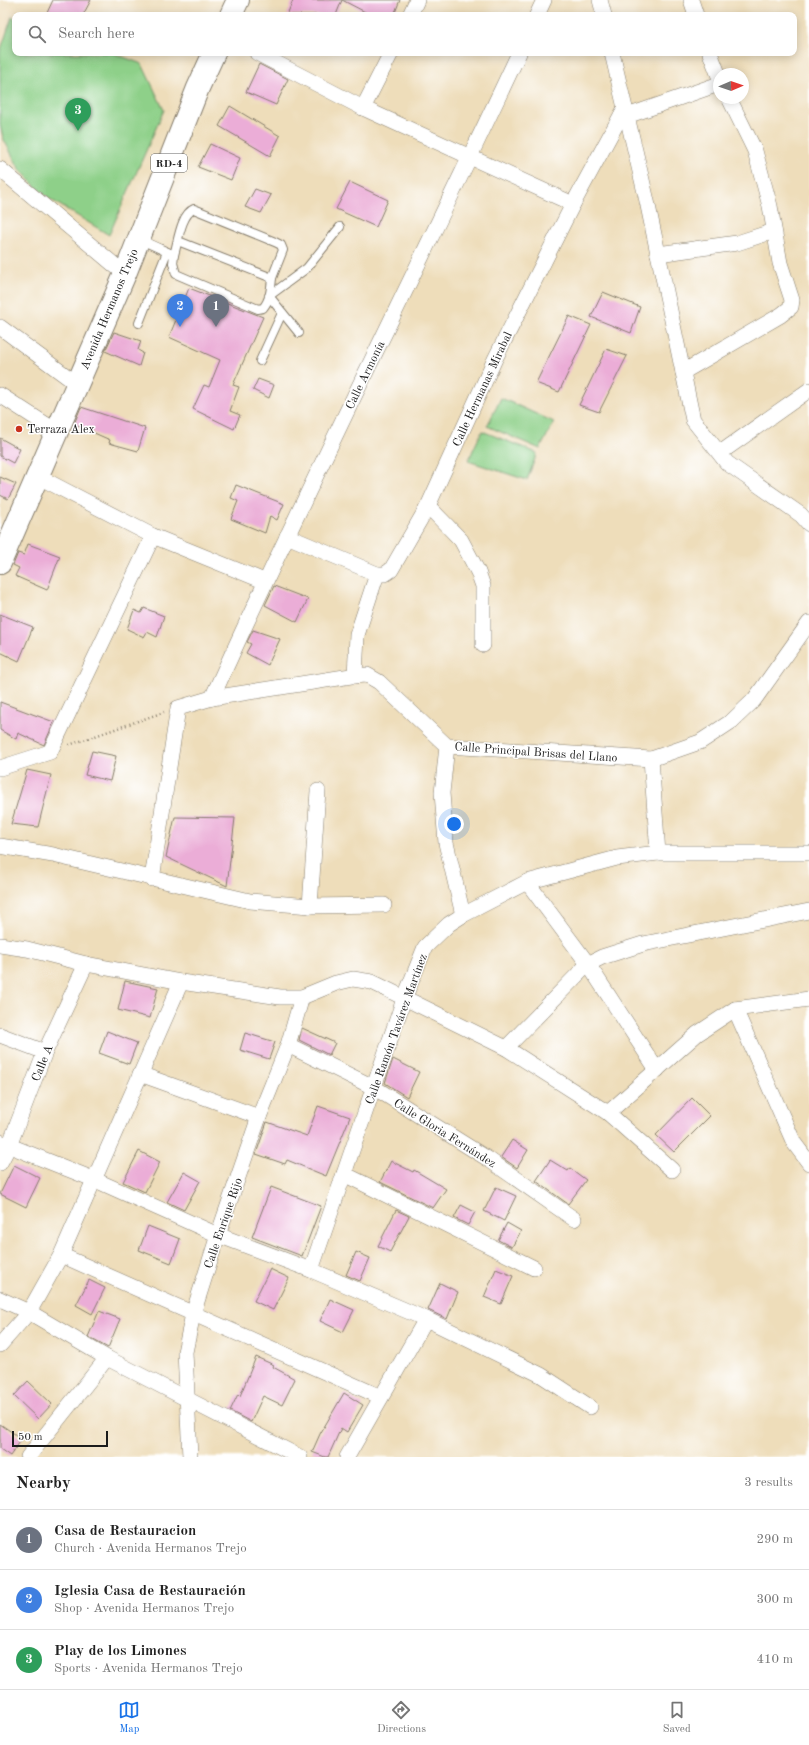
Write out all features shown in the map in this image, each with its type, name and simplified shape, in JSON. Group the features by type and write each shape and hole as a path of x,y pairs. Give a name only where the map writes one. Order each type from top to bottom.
{"main road":[{"path":"232,12 238,0"},
{"name":"Avenida Hermanos Trejo","path":"0,563 56,431 126,274 213,56"}],"street":[{"path":"411,12 417,0"},
{"path":"538,12 544,0"},
{"path":"600,0 603,12"},
{"path":"691,0 695,12"},
{"path":"262,56 363,108 572,204"},
{"path":"363,108 389,56"},
{"name":"Calle Armonía","path":"212,698 264,581 518,56"},
{"path":"613,56 658,254 693,420 727,462 801,515 809,524"},
{"path":"711,56 716,68"},
{"path":"626,112 713,86"},
{"path":"683,372 781,315 791,307 792,300 780,263 770,206 755,151 732,104"},
{"name":"Calle Hermanas Mirabal","path":"377,574 385,574 391,570 428,506 495,359 572,204 626,112"},
{"path":"0,169 126,274"},
{"path":"658,254 737,243 774,231"},
{"path":"0,327 77,384"},
{"path":"720,454 809,390"},
{"path":"0,395 56,431"},
{"path":"37,476 153,536 264,581"},
{"path":"428,506 461,540 478,572 483,586 483,645"},
{"path":"0,768 50,752 153,536"},
{"path":"287,536 377,574 357,635 355,676"},
{"name":"Calle Principal Brisas del Llano","path":"178,708 212,698 367,675 379,682 448,746 651,759 700,742 732,721 754,700 809,623"},
{"path":"152,879 178,708"},
{"path":"448,746 442,793 446,843 463,915"},
{"path":"651,759 658,853"},
{"path":"310,906 318,791"},
{"path":"0,846 53,856 250,901 310,906 384,905"},
{"name":"Calle Ramón Tavárez Martínez","path":"311,1270 404,999 425,947 450,924 463,915 527,882 617,858 658,853 809,853"},
{"path":"527,882 588,964 657,1070"},
{"path":"506,1048 588,964 602,957 643,944 809,911"},
{"path":"0,945 27,949 86,964 181,982 280,997 302,997 336,983 353,979 372,982 506,1048 608,1113 672,1170"},
{"name":"Calle A","path":"0,1163 4,1144 86,964"},
{"path":"0,1345 29,1312 61,1255 93,1179 181,982"},
{"name":"Calle Enrique Rijo","path":"190,1457 186,1399 185,1352 193,1314 218,1235 260,1117 288,1045 302,997"},
{"path":"608,1113 697,1034 735,1010 809,999"},
{"path":"735,1010 794,1143 809,1163"},
{"path":"0,1035 46,1052"},
{"name":"Calle Gloria Fernández","path":"288,1045 374,1088 488,1159 574,1219"},
{"path":"140,1074 260,1117"},
{"path":"4,1144 93,1179 218,1235 311,1270 426,1319 541,1375 590,1407"},
{"path":"344,1174 534,1268"},
{"path":"61,1255 381,1397"},
{"path":"0,1299 29,1312 107,1358 300,1457"},
{"path":"347,1457 426,1319"},
{"path":"28,1457 107,1358"}],"lane":[{"path":"139,323 170,253 178,241 186,214 194,209 281,245 283,250 272,278 269,296 264,307 258,308 189,281 176,274 170,253"},
{"path":"269,296 307,268 340,226"},
{"path":"139,239 170,253"},
{"path":"178,241 272,278"},
{"path":"269,296 299,333"},
{"path":"260,361 282,313"}],"path":[{"path":"50,752 178,708"}],"green space":[{"path":"12,17 12,56 121,56 142,64 164,110 109,235 48,198 19,168 3,138 0,125 0,52"},
{"path":"501,398 554,422 540,449 487,426"},
{"path":"482,431 537,453 527,480 468,461"}],"building":[{"path":"53,0 91,0 85,12 47,12"},
{"path":"293,0 342,0 337,12 288,12"},
{"path":"342,0 400,0 395,12 365,12"},
{"path":"259,64 288,79 276,105 246,92"},
{"path":"230,106 280,136 270,156 219,126"},
{"path":"210,144 240,158 231,180 198,167"},
{"path":"350,182 388,200 376,227 336,209"},
{"path":"255,189 271,195 261,213 245,207"},
{"path":"189,288 263,317 233,385 239,387 230,411 240,415 234,429 193,409 204,385 209,387 220,360 169,337"},
{"path":"603,292 640,307 631,333 591,317"},
{"path":"569,316 591,325 559,392 536,383"},
{"path":"114,332 141,341 138,350 143,353 139,366 105,351"},
{"path":"606,349 627,356 599,412 579,405"},
{"path":"258,379 274,385 269,398 253,390"},
{"path":"81,407 145,428 138,451 109,443 110,440 74,424"},
{"path":"0,438 20,449 13,463 0,456"},
{"path":"0,477 16,484 8,499 0,495"},
{"path":"236,485 284,504 277,520 270,516 265,533 231,519 238,501 231,498"},
{"path":"28,544 60,556 47,590 15,576 19,568 13,565 18,553 24,555"},
{"path":"274,586 308,599 297,622 265,605"},
{"path":"144,608 164,616 157,637 147,632 144,637 127,629 134,610 141,613"},
{"path":"0,614 33,627 19,661 0,652"},
{"path":"253,630 280,639 268,665 246,653 251,644 247,642"},
{"path":"0,702 54,722 44,745 18,733 16,739 0,730"},
{"path":"92,751 116,756 110,781 85,775"},
{"path":"27,770 51,775 38,827 11,824"},
{"path":"175,817 235,818 227,886 166,857"},
{"path":"125,981 158,988 150,1018 118,1010"},
{"path":"302,1028 335,1043 329,1055 299,1040"},
{"path":"107,1031 137,1043 129,1064 99,1053"},
{"path":"245,1033 275,1042 269,1059 240,1050"},
{"path":"393,1059 419,1072 407,1097 385,1083"},
{"path":"692,1098 710,1116 674,1152 656,1135"},
{"path":"318,1106 350,1117 326,1176 287,1160 285,1164 256,1154 267,1122 307,1136"},
{"path":"512,1140 528,1150 517,1168 501,1157"},
{"path":"139,1151 160,1162 145,1192 123,1182"},
{"path":"550,1160 568,1171 570,1168 586,1180 568,1204 536,1181"},
{"path":"391,1161 413,1172 414,1170 446,1189 433,1208 380,1182"},
{"path":"14,1165 40,1178 26,1207 0,1194"},
{"path":"184,1172 200,1181 184,1210 167,1202"},
{"path":"271,1187 321,1206 302,1256 252,1237"},
{"path":"496,1187 516,1196 504,1221 484,1211"},
{"path":"461,1205 475,1212 468,1225 454,1218"},
{"path":"396,1210 409,1216 390,1252 378,1246"},
{"path":"507,1223 521,1231 512,1247 498,1240"},
{"path":"148,1226 180,1239 171,1263 139,1250"},
{"path":"356,1252 370,1258 360,1281 346,1275"},
{"path":"270,1269 289,1278 273,1310 254,1301"},
{"path":"496,1269 513,1276 501,1304 484,1297"},
{"path":"89,1280 105,1288 92,1314 76,1305"},
{"path":"440,1283 458,1292 447,1319 428,1310"},
{"path":"330,1299 354,1310 343,1332 320,1321"},
{"path":"99,1311 120,1319 108,1348 88,1337"},
{"path":"256,1357 274,1365 273,1367 295,1379 282,1405 263,1396 251,1422 230,1411 238,1394 240,1396"},
{"path":"28,1381 52,1404 38,1419 14,1396"},
{"path":"344,1393 363,1405 347,1432 341,1428 328,1457 312,1452 320,1434"},
{"path":"0,1424 22,1439 10,1456 0,1449"}],"place":[{"name":"Play de los Limones","path":"78,131"},
{"name":"Iglesia Casa de Restauración","path":"180,327"},
{"name":"Casa de Restauracion","path":"216,327"},
{"name":"Terraza Alex","path":"19,429"}]}
